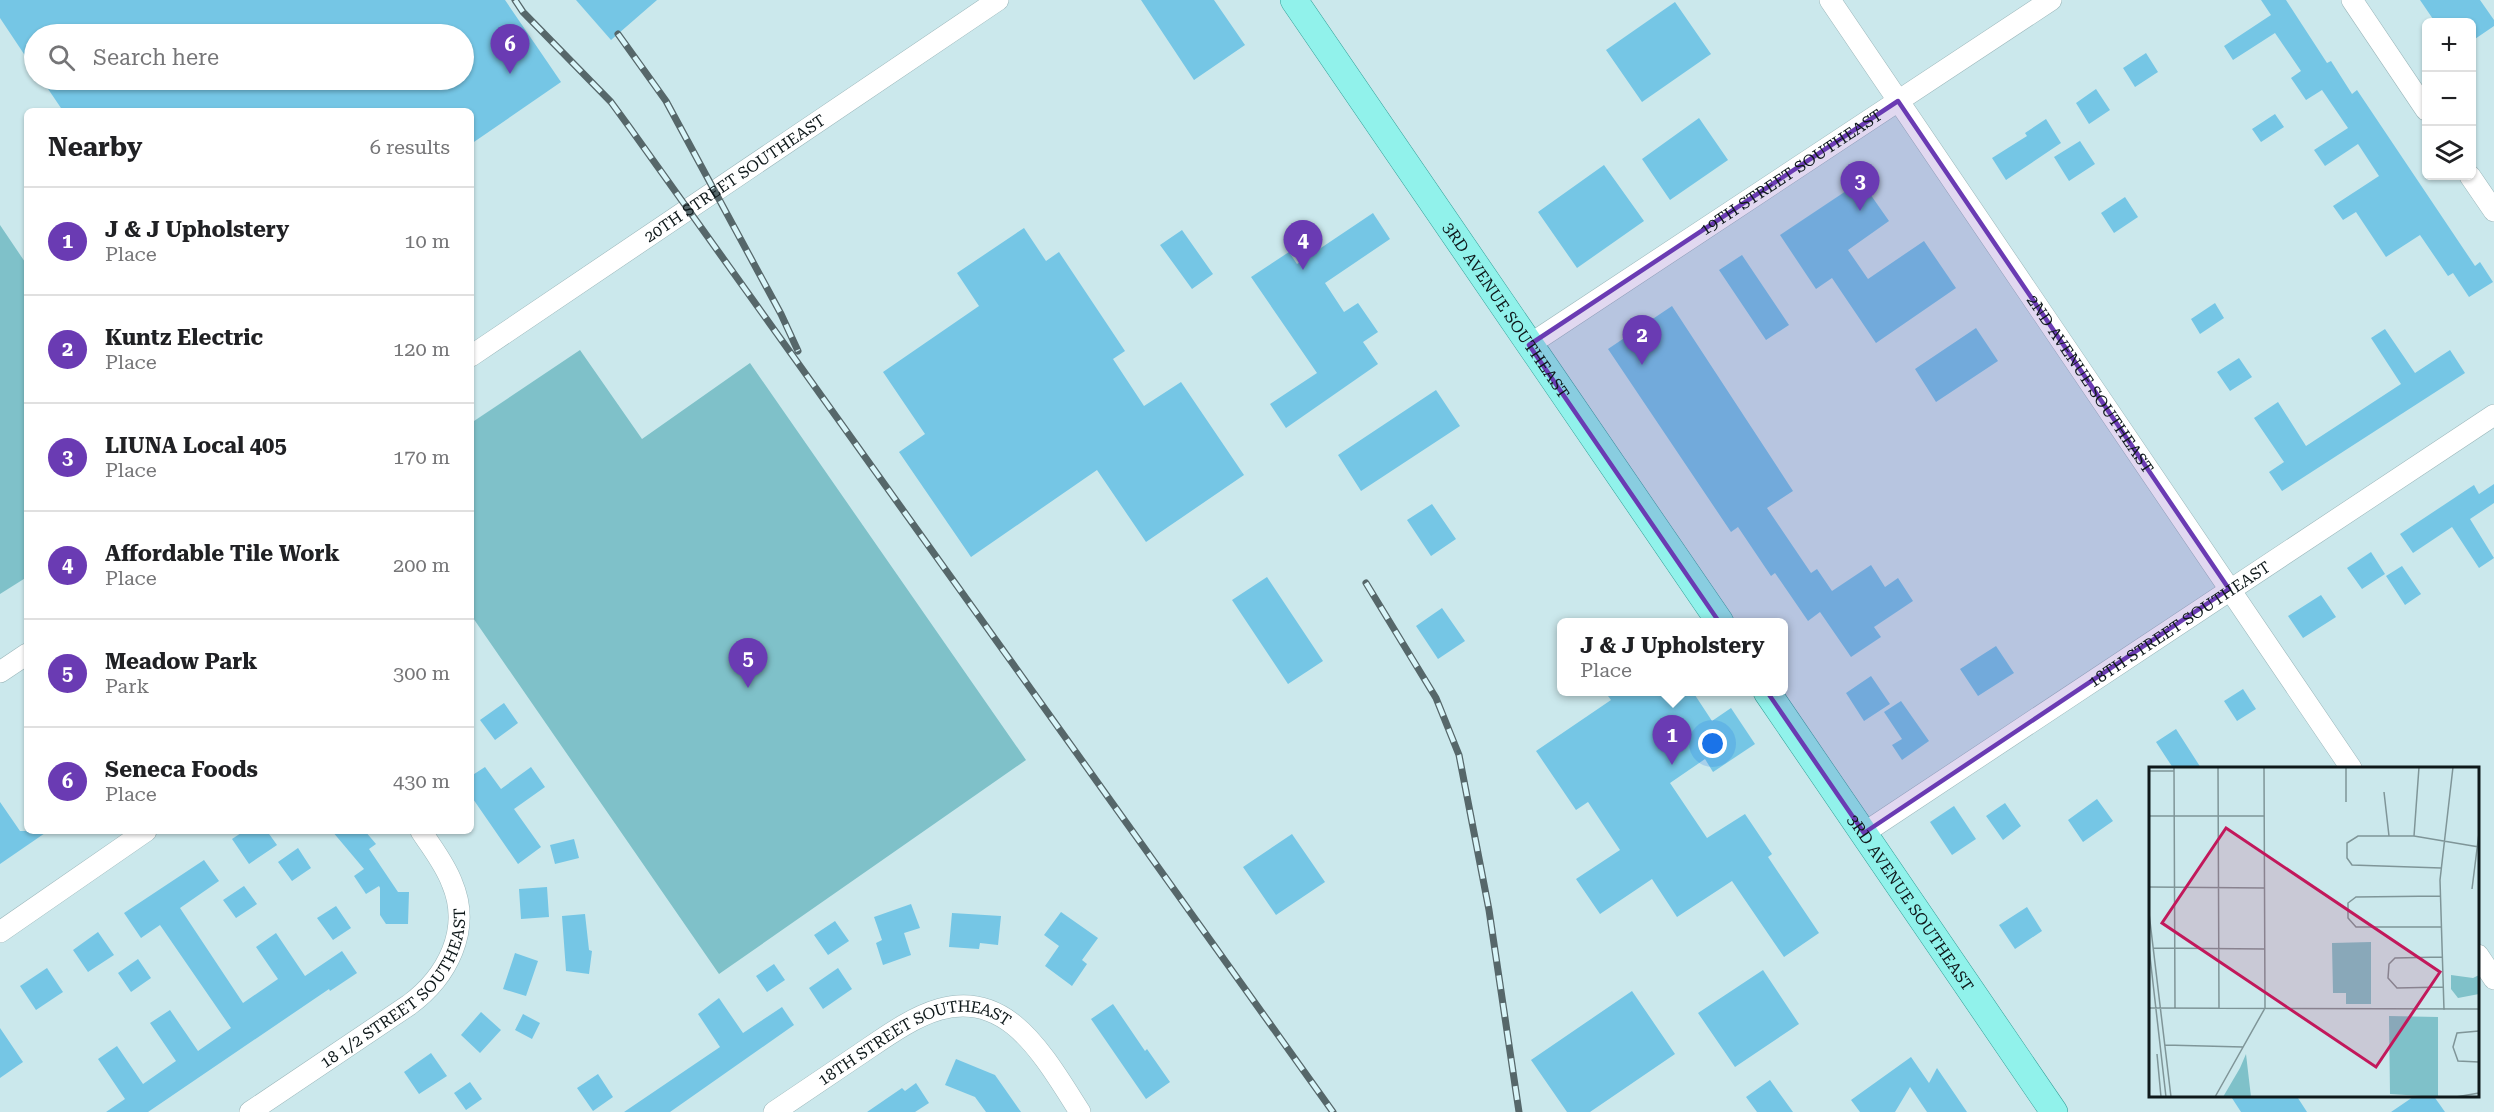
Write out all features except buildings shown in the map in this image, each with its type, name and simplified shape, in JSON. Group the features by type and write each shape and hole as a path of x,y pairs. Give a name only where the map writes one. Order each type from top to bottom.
{"main road":[{"name":"3RD AVENUE SOUTHEAST","path":"1294,0 1717,618"},
{"name":"3RD AVENUE SOUTHEAST","path":"1770,696 2054,1112"}],"street":[{"name":"20TH STREET SOUTHEAST","path":"474,354 998,0"},
{"name":"2ND AVENUE SOUTHEAST","path":"1830,0 2350,767"},
{"name":"19TH STREET SOUTHEAST","path":"1529,345 2051,0"},
{"path":"2352,0 2422,104"},
{"path":"2473,180 2494,211"},
{"name":"18TH STREET SOUTHEAST","path":"1864,833 2494,415"},
{"path":"0,672 24,656"},
{"path":"0,932 142,834"},
{"name":"18 1/2 STREET SOUTHEAST","path":"250,1112 409,1005 429,990 444,970 451,956 458,925 457,895 444,866 423,834"},
{"path":"2479,956 2494,979"},
{"name":"18TH STREET SOUTHEAST","path":"774,1112 906,1023 929,1011 952,1006 975,1007 1007,1020 1034,1047 1080,1112"}],"highlighted area":[{"path":"1898,101 2229,589 1864,833 1529,345"}],"shaded area":[{"path":"0,225 24,261 24,579 0,594"},
{"path":"580,350 642,439 750,363 1026,760 719,974 474,619 474,421"}],"railway":[{"path":"515,0 523,12 611,102 1333,1112"},
{"path":"618,34 666,101 781,314 798,351"},
{"path":"1366,583 1436,698 1459,755 1489,910 1519,1112"}],"place":[{"name":"Seneca Foods","path":"510,74"},
{"name":"LIUNA Local 405","path":"1860,211"},
{"name":"Affordable Tile Work","path":"1303,270"},
{"name":"Kuntz Electric","path":"1642,365"},
{"name":"Meadow Park","path":"748,688"},
{"name":"J & J Upholstery","path":"1672,765"}]}
